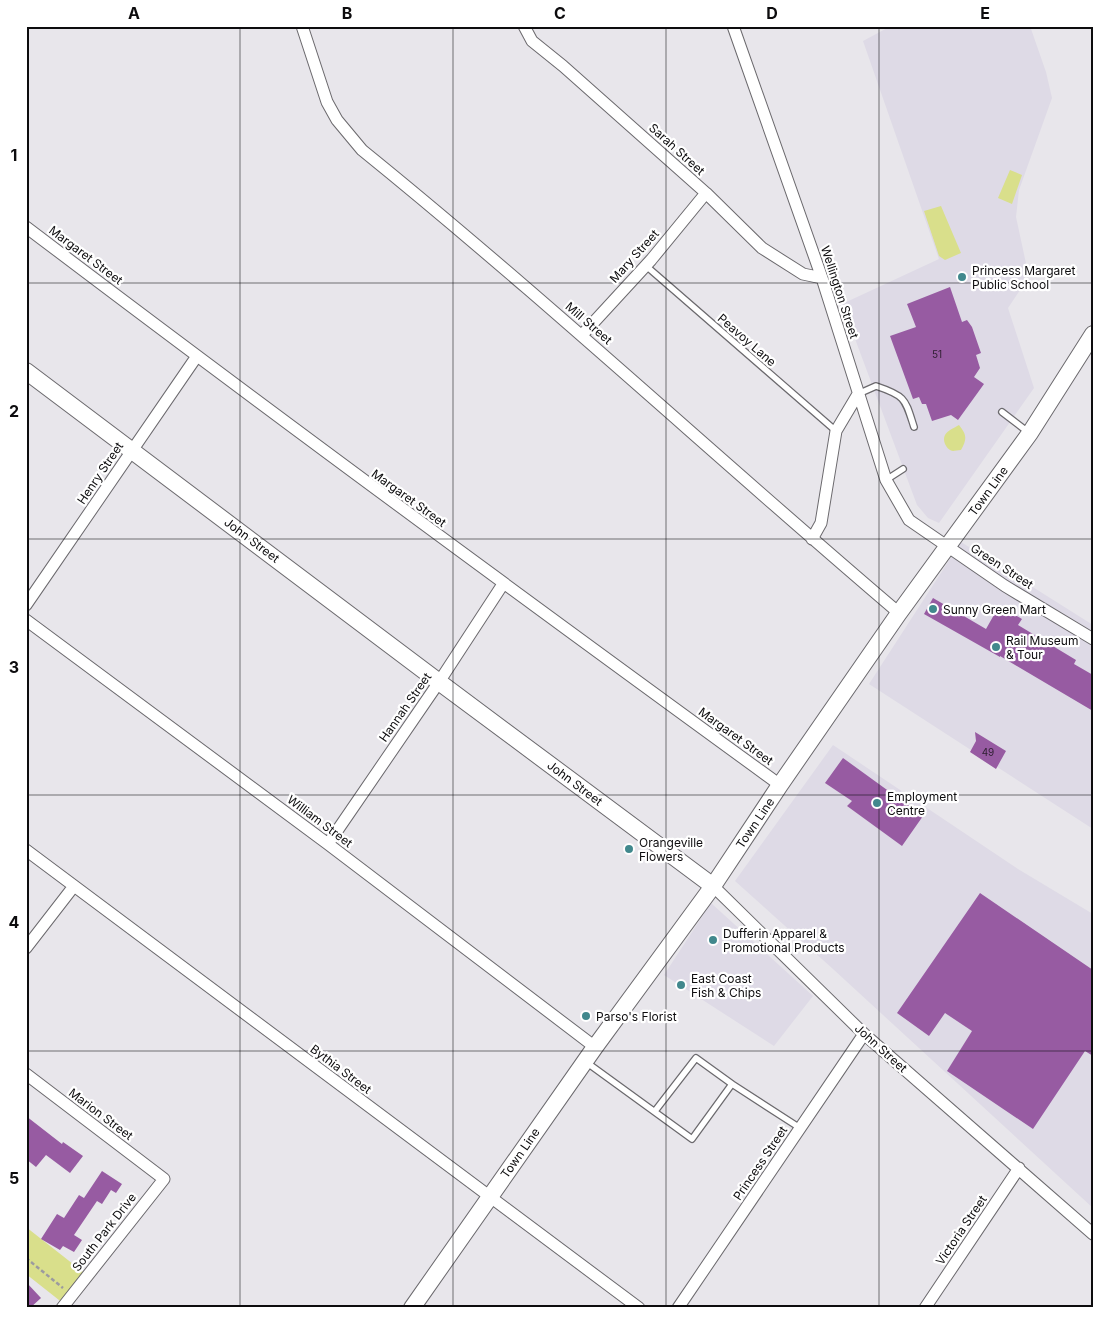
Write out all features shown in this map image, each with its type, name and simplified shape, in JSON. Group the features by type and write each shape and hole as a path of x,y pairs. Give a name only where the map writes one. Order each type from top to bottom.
{"main road":[{"name":"Town Line","path":"412,1308 584,1061 713,886 899,613 1030,433 1093,334"},
{"name":"John Street","path":"26,371 713,886"}],"street":[{"name":"Mill Street","path":"302,26 327,102 337,120 362,150 582,335 812,539 899,613"},
{"name":"Sarah Street","path":"524,26 532,41 563,66 706,193 762,248 803,274 822,278"},
{"name":"Wellington Street","path":"733,26 822,278 886,480 909,520 947,547"},
{"name":"Mary Street","path":"582,335 706,193"},
{"name":"Margaret Street","path":"26,227 503,584 780,785"},
{"name":"Henry Street","path":"26,605 196,356"},
{"path":"812,539 821,523 836,431 858,394"},
{"name":"Green Street","path":"947,547 1005,586 1093,639"},
{"name":"Hannah Street","path":"328,844 439,682 503,584"},
{"name":"William Street","path":"26,620 328,844 595,1047"},
{"name":"Bythia Street","path":"26,850 639,1308"},
{"path":"26,948 74,886"},
{"name":"John Street","path":"713,886 864,1034 1093,1234"},
{"name":"Princess Street","path":"678,1308 864,1034"},
{"name":"Marion Street","path":"26,1074 160,1175"},
{"name":"Victoria Street","path":"925,1308 1019,1168"},
{"name":"South Park Drive","path":"62,1308 164,1179 160,1175"}],"lane":[{"name":"Peavoy Lane","path":"645,265 836,431"},
{"path":"858,394 876,386 895,392 906,402 914,427"},
{"path":"1002,412 1030,433"},
{"path":"886,480 903,469"},
{"path":"655,1111 696,1058 800,1128"},
{"path":"584,1061 692,1139 732,1084"}],"path":[{"path":"26,1258 72,1295"}],"shaded area":[{"name":"Princess Margaret Public School","path":"891,26 1030,26 1046,72 1052,98 1019,190 1016,217 1027,268 1022,287 1008,308 1034,388 939,523 928,518 917,505 842,304 939,259 863,41"},
{"path":"961,542 1093,625 1093,829 869,684"},
{"path":"833,745 1018,869 1093,914 1093,1208 735,881"},
{"path":"711,903 813,996 774,1046 664,975"}],"green space":[{"path":"1010,170 1022,175 1012,204 998,198"},
{"path":"941,206 961,253 945,260 939,256 924,211"},
{"path":"959,425 965,434 965,440 961,450 953,451 947,447 944,437"},
{"path":"26,1227 87,1275 64,1304 26,1274"}],"building":[{"path":"950,287 962,322 967,320 972,327 981,353 976,355 980,368 974,377 984,384 958,420 951,415 932,421 926,404 922,404 919,397 913,399 890,336 916,327 907,304"},
{"path":"933,598 986,629 999,606 1022,619 1018,625 1076,660 1074,664 1093,675 1093,711 924,614"},
{"path":"975,732 1006,751 996,769 970,752 976,741"},
{"name":"Employment Centre","path":"843,758 923,816 902,846 847,806 852,801 825,783"},
{"path":"980,893 1093,970 1093,1056 1085,1051 1033,1129 947,1071 972,1031 945,1013 929,1036 897,1013"},
{"path":"26,1116 62,1144 63,1142 83,1156 70,1173 46,1155 36,1167 26,1159"},
{"path":"102,1171 122,1184 116,1193 111,1190 102,1204 97,1201 74,1235 82,1240 74,1252 63,1246 60,1250 41,1239 57,1214 64,1218 79,1195 84,1198"},
{"path":"26,1282 41,1298 30,1308 26,1308"}],"place":[{"name":"Princess Margaret Public School","path":"962,277"},
{"name":"Sunny Green Mart","path":"933,609"},
{"name":"Rail Museum & Tour","path":"996,647"},
{"name":"Employment Centre","path":"877,803"},
{"name":"Orangeville Flowers","path":"629,849"},
{"name":"Dufferin Apparel & Promotional Products","path":"713,940"},
{"name":"East Coast Fish & Chips","path":"681,985"},
{"name":"Parso's Florist","path":"586,1016"}]}
